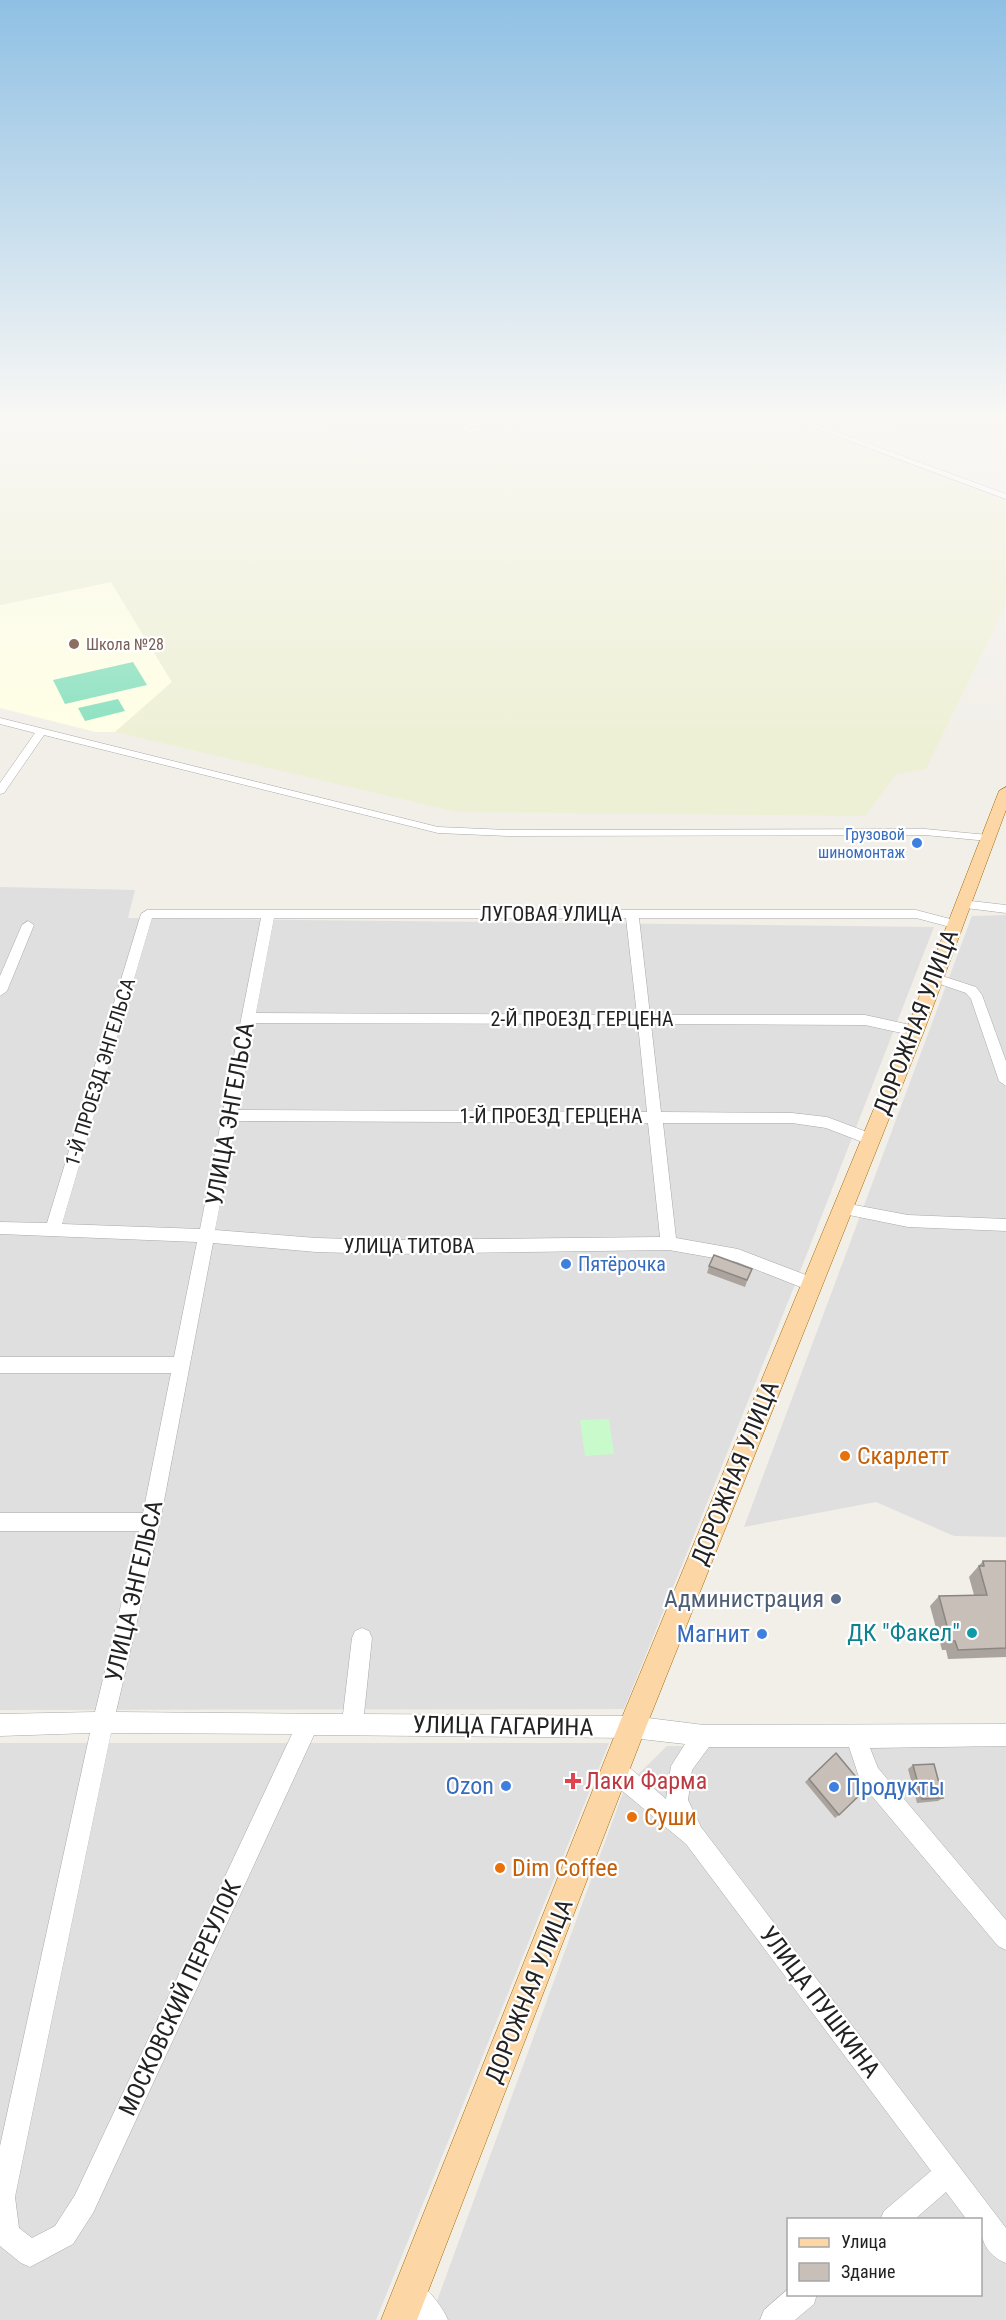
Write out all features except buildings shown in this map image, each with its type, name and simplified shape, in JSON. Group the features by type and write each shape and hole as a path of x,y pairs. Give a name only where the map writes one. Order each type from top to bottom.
{"main road":[{"name":"ДОРОЖНАЯ УЛИЦА","path":"405,2306 633,1727 915,1031 1006,791"},
{"name":"ДОРОЖНАЯ УЛИЦА","path":"991,832 1006,807"}],"street":[{"path":"0,721 438,830 508,833 991,832"},
{"path":"0,791 42,731"},
{"path":"962,904 1006,909"},
{"name":"ЛУГОВАЯ УЛИЦА","path":"147,914 268,916 916,914 954,924"},
{"name":"1-Й ПРОЕЗД ЭНГЕЛЬСА","path":"53,1229 147,914"},
{"path":"632,914 653,1117 669,1243"},
{"name":"УЛИЦА ЭНГЕЛЬСА","path":"30,2254 7,2235 3,2197 103,1722 151,1522 268,916"},
{"path":"0,991 28,925"},
{"path":"936,978 971,990 977,998 1006,1081"},
{"name":"2-Й ПРОЕЗД ГЕРЦЕНА","path":"247,1018 865,1020 915,1031"},
{"name":"1-Й ПРОЕЗД ГЕРЦЕНА","path":"228,1115 792,1118 826,1123 870,1139"},
{"path":"844,1209 908,1221 1006,1225"},
{"name":"УЛИЦА ТИТОВА","path":"0,1228 208,1236 316,1245 386,1247 669,1243 738,1256 813,1285"},
{"path":"0,1365 183,1365"},
{"path":"0,1522 151,1522"},
{"path":"352,1725 362,1638"},
{"name":"УЛИЦА ГАГАРИНА","path":"0,1725 103,1722 633,1727 704,1736 1006,1734"},
{"name":"МОСКОВСКИЙ ПЕРЕУЛОК","path":"30,2254 64,2235 84,2204 308,1724"},
{"path":"694,1836 677,1801 682,1766 704,1736"},
{"path":"856,1736 869,1775 1006,1938"},
{"name":"УЛИЦА ПУШКИНА","path":"616,1771 694,1836 1006,2250"},
{"path":"895,2218 949,2173"},
{"path":"774,2320 803,2296"},
{"path":"405,2306 434,2320"}],"shaded area":[{"path":"0,528 1006,528 1006,604 926,769 896,774 865,816 457,812 115,732 172,682 111,582 0,605"},
{"name":"Школа №28","path":"111,582 172,682 115,732 96,732 0,708 0,605"},
{"path":"0,887 135,890 128,918 934,927 794,1287 624,1709 0,1710"},
{"path":"1006,915 1006,1537 954,1536 876,1502 744,1527 972,916"},
{"path":"0,1743 609,1743 376,2320 0,2320"},
{"path":"667,1746 1006,1747 1006,2320 430,2320 625,1787"}],"green space":[{"path":"133,662 147,685 65,704 53,680"},
{"path":"118,699 125,711 85,721 78,708"},
{"path":"609,1419 614,1454 585,1456 580,1420"}],"place":[{"name":"Школа №28","path":"74,644"},
{"name":"Грузовой шиномонтаж","path":"917,843"},
{"name":"Пятёрочка","path":"566,1264"},
{"name":"Скарлетт","path":"845,1456"},
{"name":"Администрация","path":"836,1599"},
{"name":"ДК \"Факел\"","path":"972,1633"},
{"name":"Магнит","path":"762,1634"},
{"name":"Лаки Фарма","path":"573,1781"},
{"name":"Ozon","path":"506,1786"},
{"name":"Продукты","path":"834,1787"},
{"name":"Суши","path":"632,1817"},
{"name":"Dim Coffee","path":"500,1868"}]}
